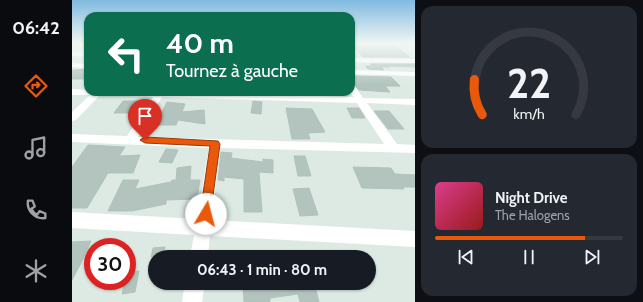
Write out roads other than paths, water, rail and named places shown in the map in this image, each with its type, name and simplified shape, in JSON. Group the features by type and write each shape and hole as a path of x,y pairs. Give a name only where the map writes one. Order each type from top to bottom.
{"street":[{"path":"355,60 415,61"},
{"path":"72,65 84,66"},
{"path":"355,72 415,74"},
{"path":"72,92 84,92"},
{"path":"355,94 393,148"},
{"path":"72,118 94,96"},
{"path":"131,139 158,96"},
{"path":"245,96 415,102"},
{"path":"72,138 131,139 215,144 415,149"},
{"path":"200,250 215,144"},
{"path":"72,220 415,240"},
{"path":"192,302 194,290"}]}
